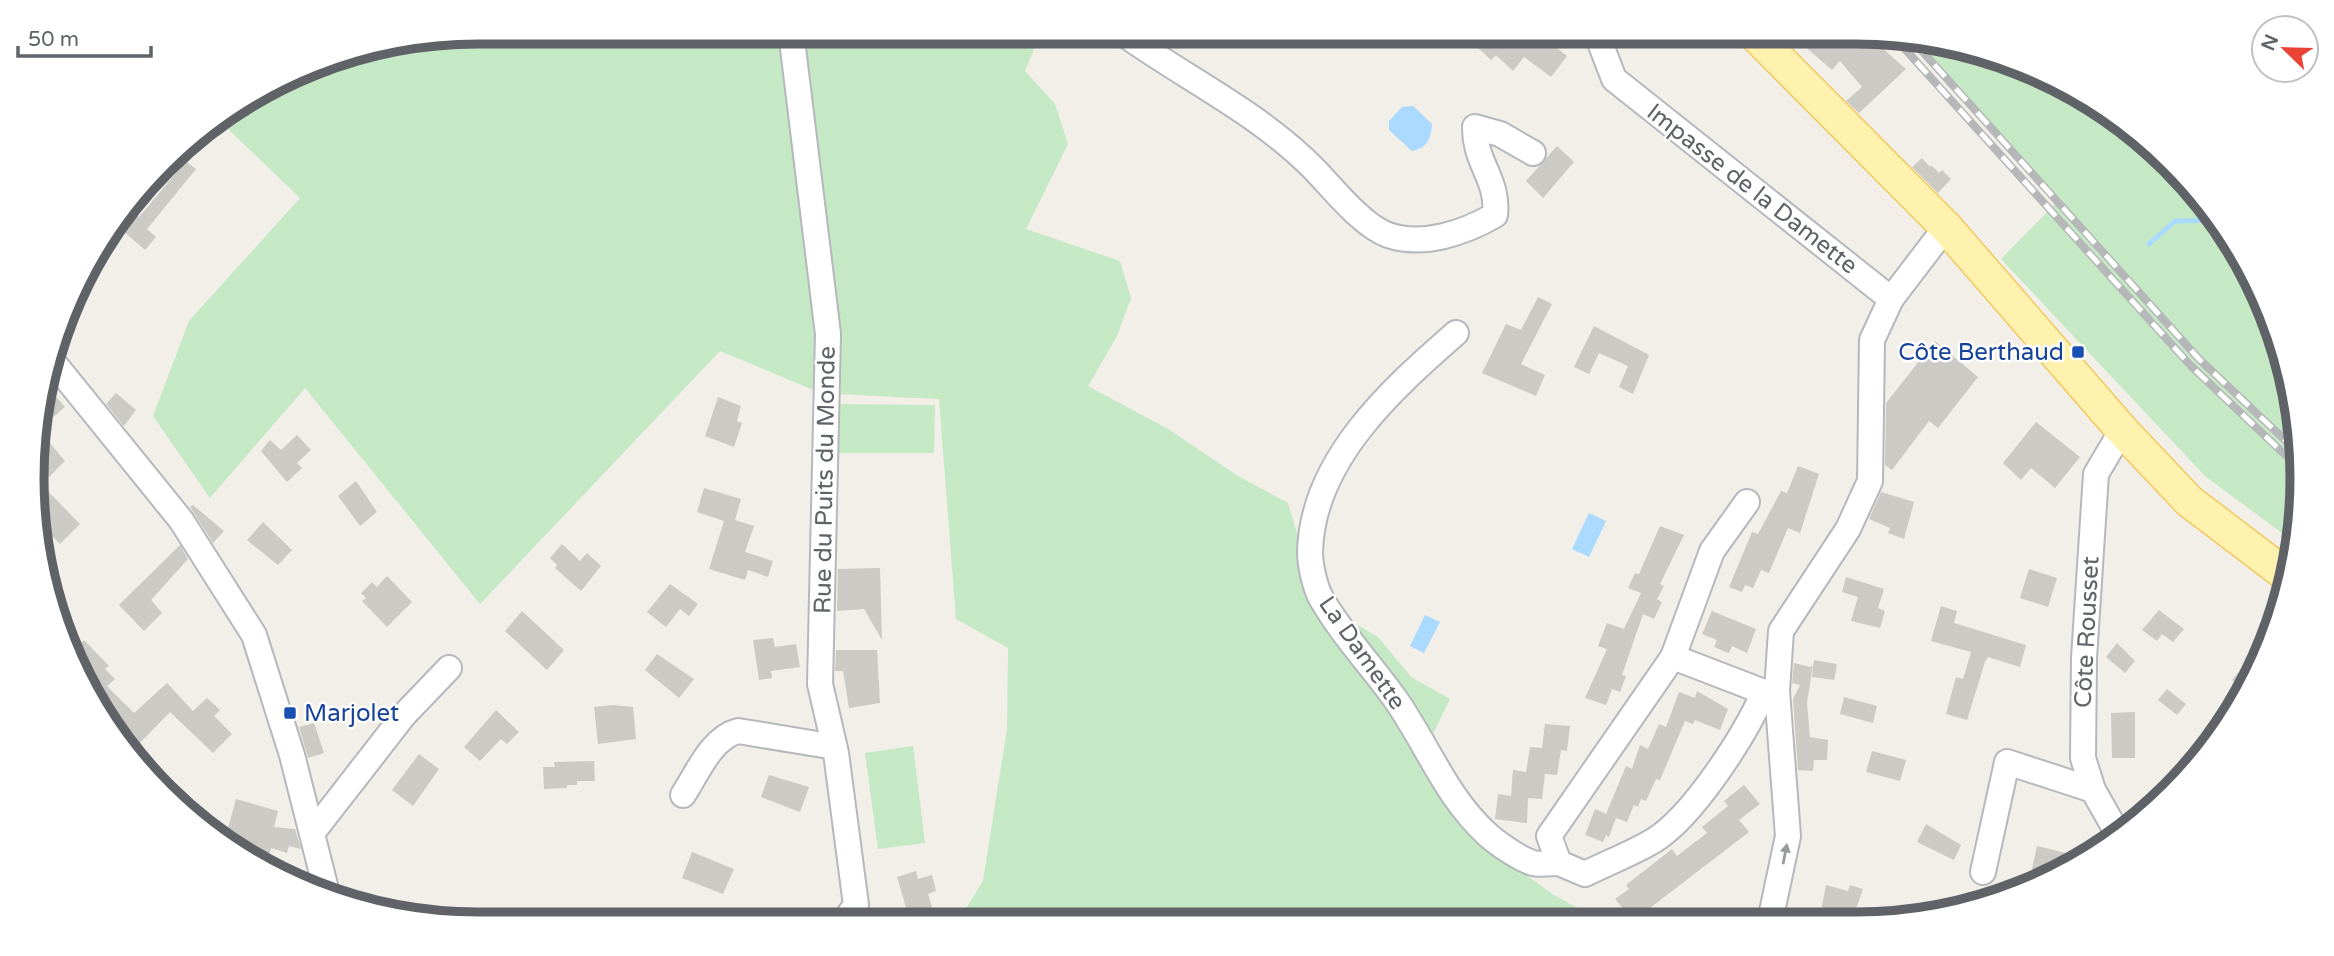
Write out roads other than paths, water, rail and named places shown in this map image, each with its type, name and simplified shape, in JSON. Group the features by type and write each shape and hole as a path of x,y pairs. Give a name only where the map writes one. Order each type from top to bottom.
{"main road":[{"path":"1764,44 1946,227 2122,430 2189,501 2280,570"}],"street":[{"name":"Rue du Puits du Monde","path":"792,44 828,334 820,684 833,742 856,905 851,912"},
{"path":"1139,44 1268,129 1308,163 1351,208 1386,234 1420,240 1475,226 1494,215 1497,196 1475,148 1475,127 1500,134 1533,153"},
{"name":"Impasse de la Damette","path":"1600,44 1614,79 1891,299"},
{"path":"1772,912 1788,836 1771,692 1781,631 1848,529 1870,481 1872,341 1891,299 1946,227"},
{"name":"La Damette","path":"1455,333 1397,384 1356,432 1325,488 1314,521 1310,554 1319,594 1417,732 1456,803 1490,837 1533,863 1559,863 1585,874 1655,841 1694,804 1771,692"},
{"path":"56,377 181,520 254,635 313,832 325,884"},
{"name":"Côte Rousset","path":"2114,827 2093,790 2083,758 2084,658 2096,474 2122,430"},
{"path":"1559,863 1549,836 1673,657 1712,551 1746,502"},
{"path":"1673,657 1771,692"},
{"path":"313,832 404,715 449,668"},
{"path":"683,795 717,743 730,733 737,731 823,745 833,742"},
{"path":"1983,872 2007,762 2093,790"}],"water":[{"path":"1413,106 1432,124 1427,142 1412,151 1389,130 1389,121 1402,107"},
{"path":"1589,513 1606,521 1589,557 1572,549"},
{"path":"1425,615 1440,622 1424,653 1410,646"}],"waterway":[{"path":"2149,244 2175,221 2205,220"}],"railway":[{"path":"1902,46 2191,366 2289,459"},
{"path":"1919,48 2199,359 2289,443"}],"place":[{"name":"Côte Berthaud","path":"2078,352"},
{"name":"Marjolet","path":"290,713"}]}
